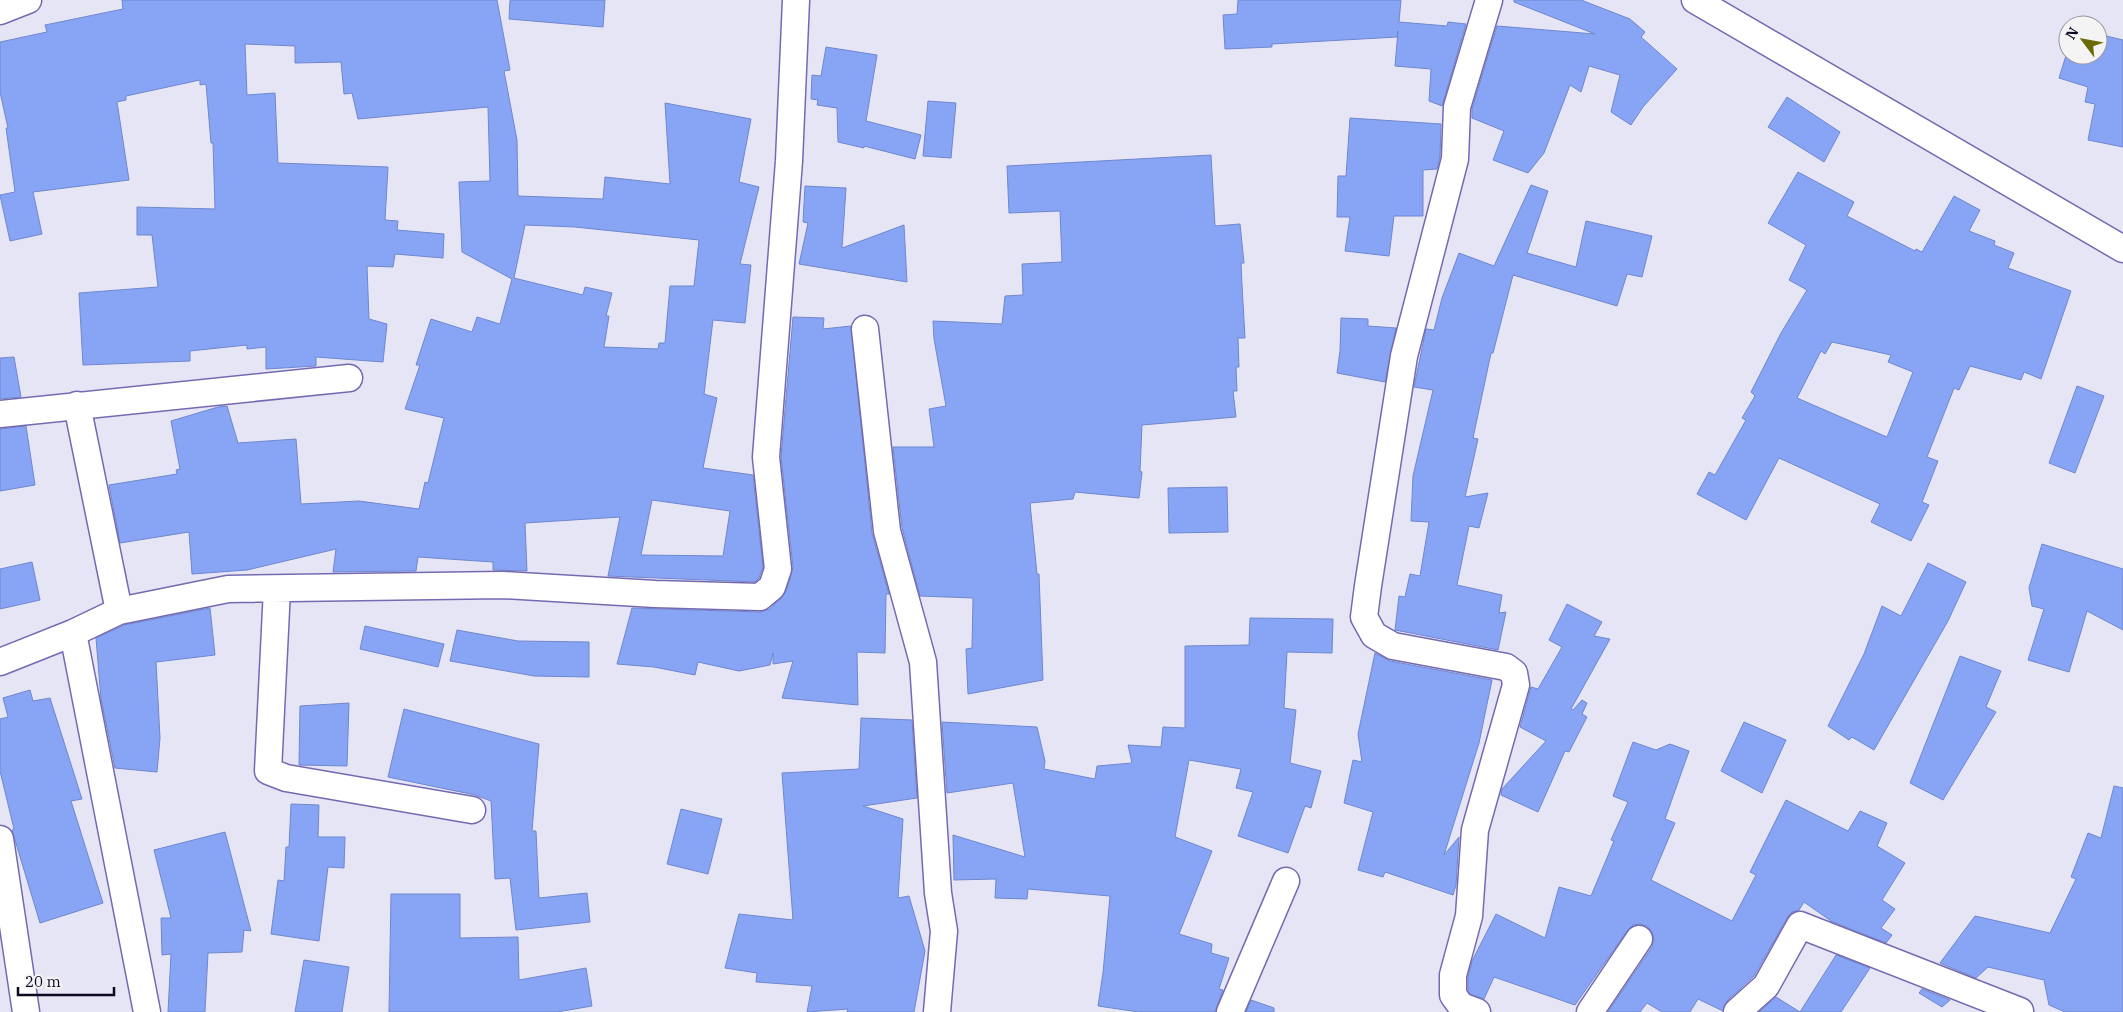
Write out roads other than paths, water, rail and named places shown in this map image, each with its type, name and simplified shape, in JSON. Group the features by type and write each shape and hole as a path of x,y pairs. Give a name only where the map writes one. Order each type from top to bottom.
{"street":[{"path":"0,11 28,0"},
{"path":"0,662 73,633 119,611 228,589 503,585 655,594 760,597 772,587 778,569 766,457 789,162 796,0"},
{"path":"1477,1012 1461,1006 1453,995 1453,975 1469,916 1475,830 1516,686 1514,672 1506,667 1393,646 1374,635 1364,618 1404,356 1454,158 1457,106 1489,0"},
{"path":"1695,0 2123,250"},
{"path":"866,329 887,531 923,662 938,893 944,931 937,1012"},
{"path":"0,414 349,378"},
{"path":"77,405 119,611"},
{"path":"276,589 268,771 286,778 472,810"},
{"path":"73,633 147,1012"},
{"path":"0,839 26,1012"},
{"path":"1230,1012 1286,881"},
{"path":"1736,1012 1766,986 1800,925 2020,1010 2019,1012"},
{"path":"1590,1012 1639,939"}]}
